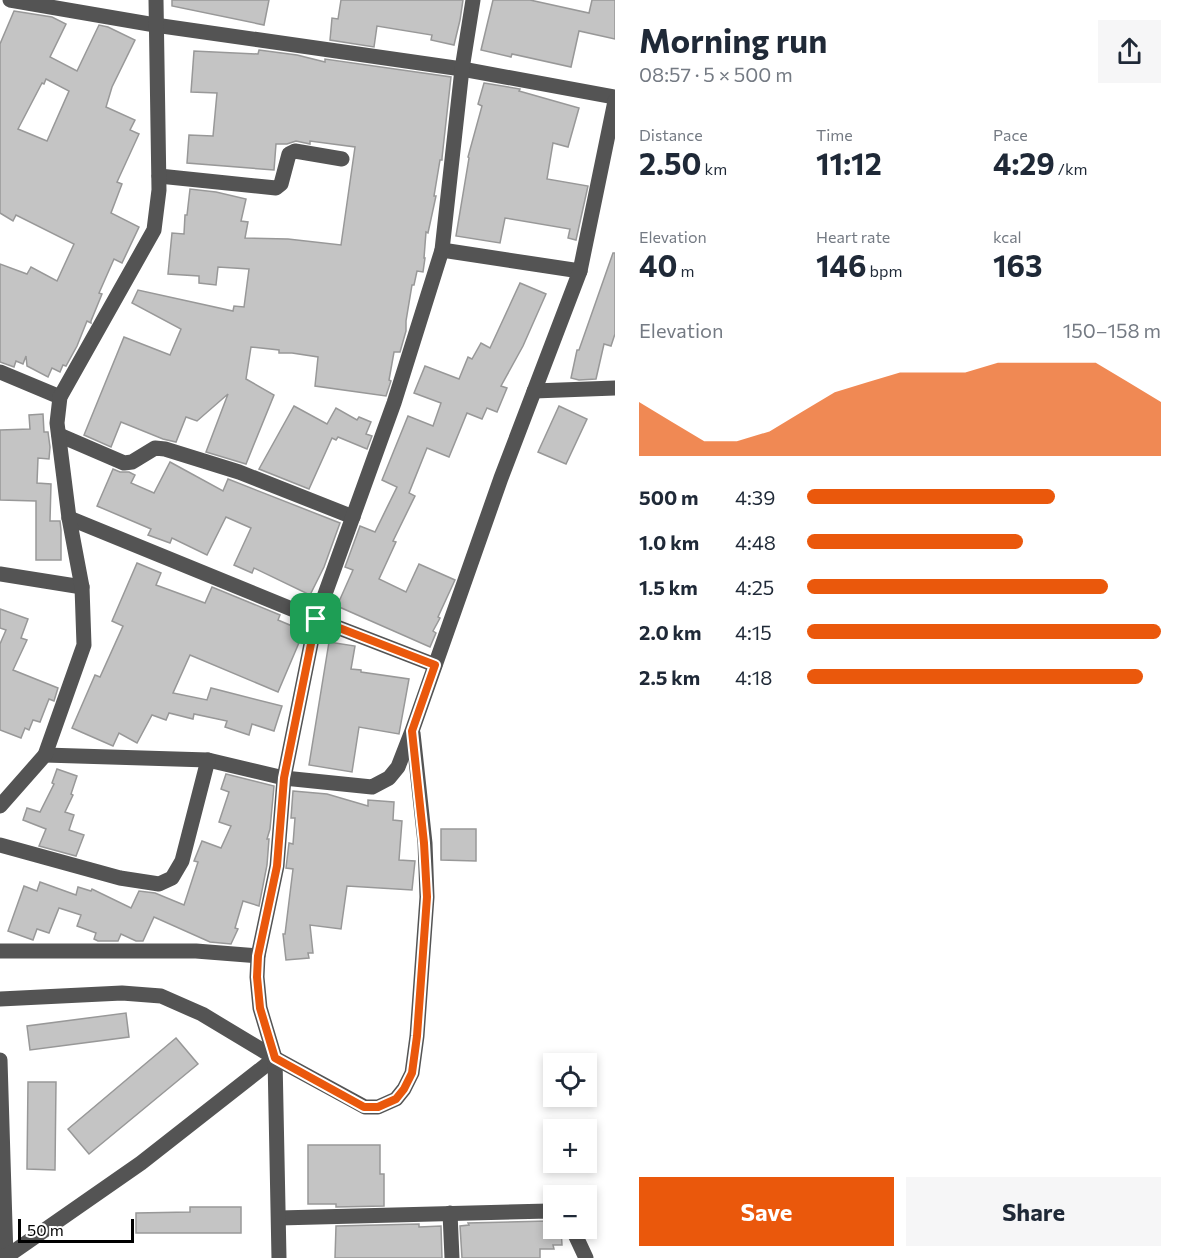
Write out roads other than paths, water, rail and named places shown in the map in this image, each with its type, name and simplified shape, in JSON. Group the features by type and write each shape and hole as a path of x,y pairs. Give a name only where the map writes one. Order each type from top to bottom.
{"street":[{"path":"10,0 156,25 462,69 615,99 580,271 501,478 412,731 398,767 389,778 372,787 284,778 208,760 45,754"},
{"path":"0,806 45,754 84,645 82,587 69,518 57,423 60,397 154,230 159,190 156,0"},
{"path":"279,1258 275,1058 260,1008 257,977 258,956 277,866 284,778 316,619 394,402 442,250 462,69 473,0"},
{"path":"159,176 276,188 281,184 289,154 295,151 342,159"},
{"path":"442,250 580,271"},
{"path":"0,372 60,397"},
{"path":"534,391 615,388"},
{"path":"59,435 124,464 132,462 155,448 165,449 239,472 353,517"},
{"path":"69,518 435,665"},
{"path":"0,574 82,587"},
{"path":"0,999 122,993 161,996 202,1014 275,1058 364,1107 378,1107 396,1099 412,1073 417,1036 427,897 424,843 412,731"},
{"path":"0,845 120,878 159,884 172,878 182,861 208,760"},
{"path":"0,951 196,951 258,956"},
{"path":"4,1257 141,1163 275,1058"},
{"path":"0,1060 4,1257"},
{"path":"279,1218 543,1211"},
{"path":"450,1213 452,1258"},
{"path":"577,1239 586,1258"}]}
